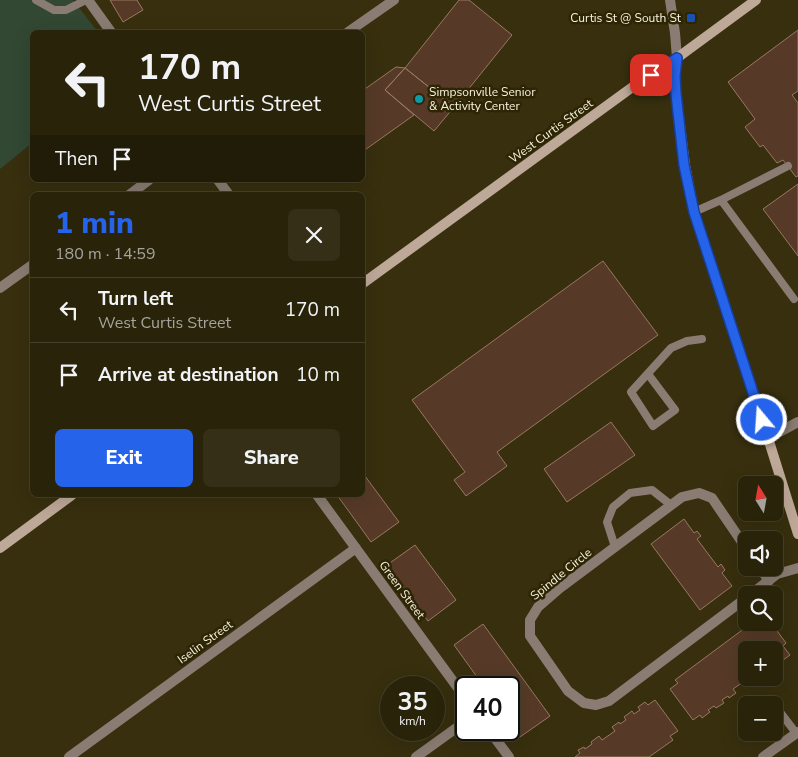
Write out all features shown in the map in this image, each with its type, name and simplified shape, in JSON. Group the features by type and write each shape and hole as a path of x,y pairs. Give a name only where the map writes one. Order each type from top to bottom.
{"street":[{"path":"87,0 110,30"},
{"path":"351,30 394,0"},
{"path":"670,0 675,33 677,58 676,94 684,165 694,212 798,534"},
{"name":"West Curtis Street","path":"365,282 638,83 677,58 756,0"},
{"path":"133,192 146,182"},
{"path":"0,288 30,266"},
{"path":"768,438 798,422"},
{"name":"Spindle Circle","path":"738,536 712,498 699,492 682,496 560,588 538,607 530,620 530,636 568,691 584,703 596,705 609,701 738,604"},
{"path":"0,548 69,497"},
{"name":"Green Street","path":"319,497 455,684"},
{"name":"Iselin Street","path":"69,757 356,548"},
{"path":"762,586 777,574 798,568"},
{"path":"766,576 769,581"},
{"path":"416,757 455,729"},
{"path":"763,757 797,732"},
{"path":"497,741 509,757"}],"lane":[{"path":"36,0 54,10 66,10 87,0"},
{"path":"694,212 788,166"},
{"path":"721,200 794,299"},
{"path":"648,374 674,410 653,426 631,392 671,348 687,341 702,339"},
{"path":"615,547 607,522 613,507 630,493 652,490 671,505"},
{"path":"783,715 797,732"}],"green space":[{"path":"0,0 73,0 96,30 30,30 30,145 0,169"}],"building":[{"path":"110,0 137,0 143,10 123,22"},
{"path":"459,0 469,0 512,35 454,107 405,68"},
{"path":"798,30 798,91 792,95 798,103 798,176 796,177 783,160 777,163 763,145 760,147 745,127 755,119 728,82"},
{"path":"396,67 405,68 385,90 414,115 365,150 365,89"},
{"name":"Simpsonville Senior & Activity Center","path":"405,68 454,107 434,131 385,90"},
{"path":"798,184 798,256 763,209"},
{"path":"603,261 658,335 497,452 507,466 466,496 454,480 465,472 412,400"},
{"path":"611,422 635,455 567,502 544,469"},
{"path":"365,476 399,522 371,542 338,497 365,497"},
{"path":"684,519 694,533 697,531 701,536 697,539 718,567 721,564 725,570 722,573 732,586 700,610 651,544"},
{"path":"415,545 456,600 428,621 387,565"},
{"path":"483,624 550,716 520,737 520,676 476,676 454,645"},
{"path":"741,631 777,631 786,643 783,646 783,641 738,641 738,686 733,689 736,693 722,700 724,703 716,708 714,706 708,710 710,712 702,718 700,715 693,720 670,689 678,683 675,680"},
{"path":"783,646 790,655 783,660"},
{"path":"655,700 678,731 670,736 673,740 649,757 575,757 580,753 578,750 584,747 585,749 599,736 602,740 615,731 612,727 626,720 624,717 632,711 634,714 640,710 638,707 645,702 648,705"}],"place":[{"name":"Curtis St @ South St","path":"691,18"},
{"name":"Simpsonville Senior & Activity Center","path":"419,99"}],"route":[{"path":"651,75 677,58 676,94 684,165 694,212 762,420"}]}
